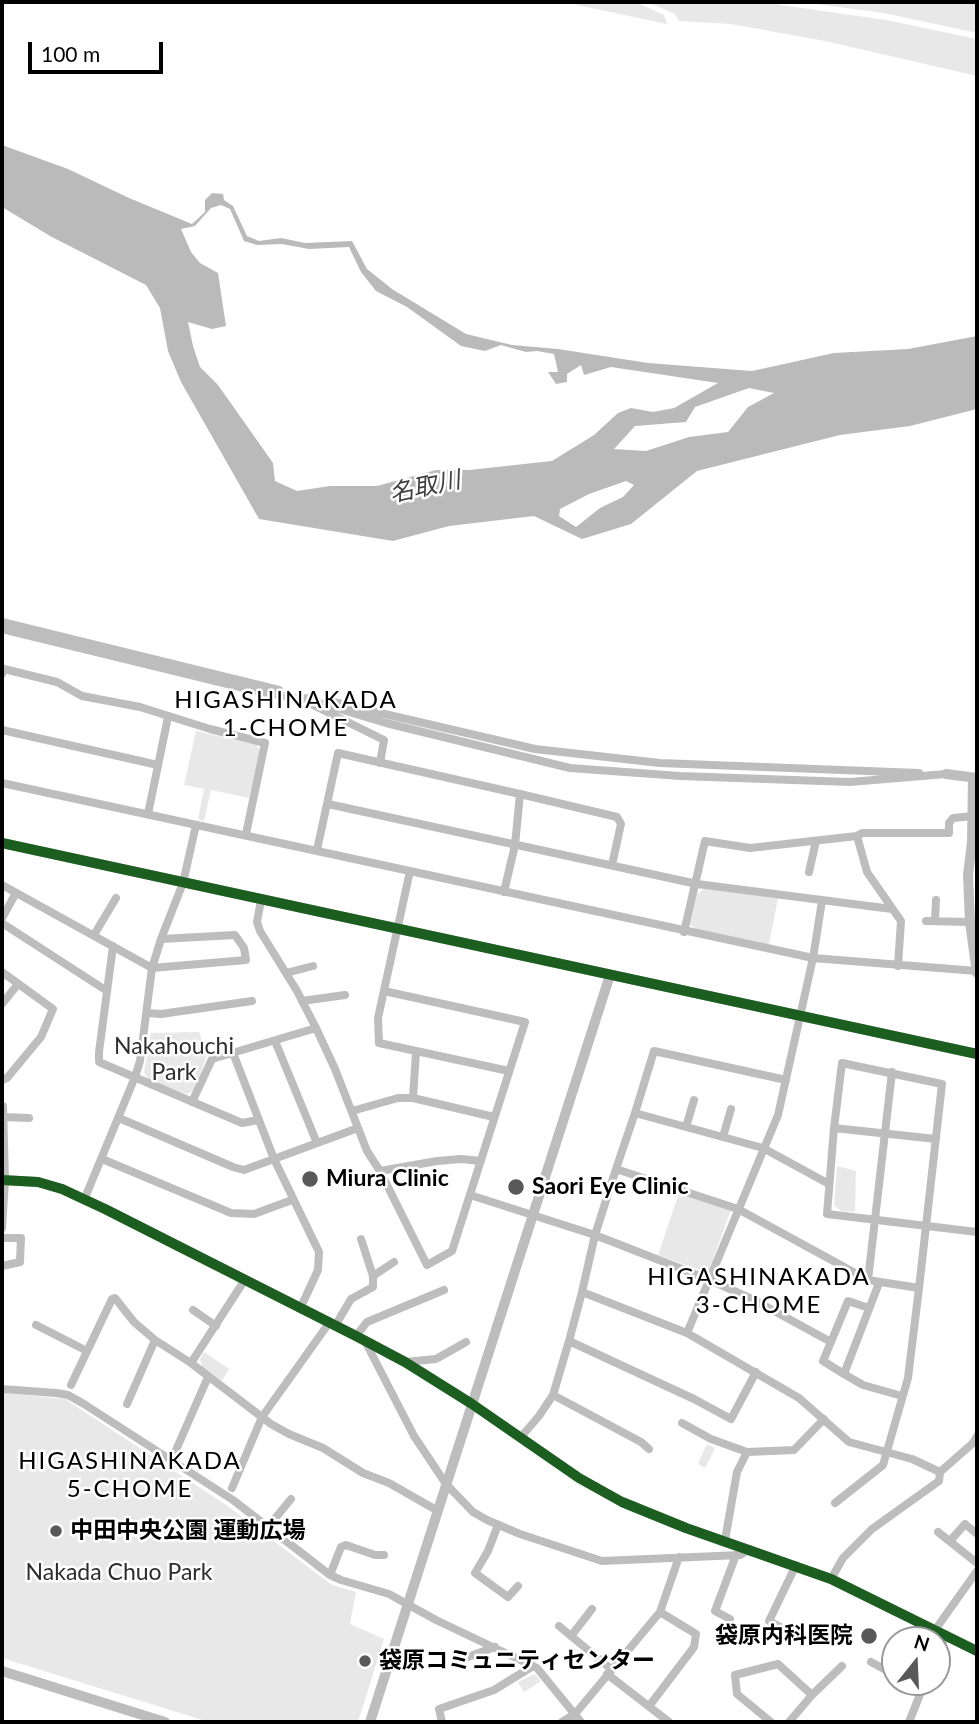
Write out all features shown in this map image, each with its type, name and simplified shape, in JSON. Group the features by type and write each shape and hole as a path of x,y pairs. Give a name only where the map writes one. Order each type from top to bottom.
{"street":[{"path":"2,622 310,698 536,749 638,762 975,778 975,842 968,875 973,907 970,922 977,971 813,958 2,783"},
{"path":"2,629 248,689 298,699 310,698 386,723 570,768 680,776 836,781 946,775"},
{"path":"2,674 4,669 57,682 82,696 140,707 265,743 246,834"},
{"path":"310,698 313,705 384,740 380,763"},
{"path":"148,814 169,717"},
{"path":"2,730 158,765"},
{"path":"317,850 338,753 617,817 621,824 612,865"},
{"path":"504,892 515,845 520,794"},
{"path":"328,804 696,884 892,909"},
{"path":"684,932 705,841 750,848 857,836 862,833 949,833 949,823 953,818 974,816"},
{"path":"84,1200 135,1077 152,968 183,883 196,825"},
{"path":"857,836 867,872 901,921 898,966"},
{"path":"809,872 816,841"},
{"path":"2,843 977,1054"},
{"path":"410,871 378,1018 379,1043 509,1071"},
{"path":"2,885 152,968 246,960 244,948 236,935 161,939"},
{"path":"2,918 16,893"},
{"path":"94,936 116,898"},
{"path":"261,900 257,922 316,1028 368,1151 427,1265 452,1251 525,1022 384,991"},
{"path":"936,900 930,921 970,922"},
{"path":"687,1334 778,1115 813,958 822,901"},
{"path":"2,923 107,991"},
{"path":"113,946 99,1062 242,1123 258,1120"},
{"path":"286,973 313,966"},
{"path":"2,972 53,1009 41,1037 7,1078 2,1080"},
{"path":"370,1722 610,975"},
{"path":"2,1004 18,984"},
{"path":"302,1001 345,995"},
{"path":"147,1013 161,1014 252,1002"},
{"path":"192,1102 212,1059 316,1028"},
{"path":"275,1041 317,1143"},
{"path":"521,1437 553,1395 595,1235 654,1051 786,1080"},
{"path":"413,1098 416,1052"},
{"path":"233,1053 274,1159 313,1238 320,1261 300,1308"},
{"path":"835,1503 883,1465 908,1378 927,1226 942,1084 842,1063 827,1214 877,1221 927,1226 977,1232"},
{"path":"868,1280 877,1221 891,1072"},
{"path":"352,1111 398,1098 413,1098 494,1116"},
{"path":"686,1127 694,1100"},
{"path":"2,1228 3,1106"},
{"path":"723,1137 731,1109"},
{"path":"635,1113 763,1148 829,1184"},
{"path":"4,1117 29,1118"},
{"path":"119,1118 244,1170 358,1128"},
{"path":"834,1128 936,1139"},
{"path":"102,1159 231,1213 254,1214 292,1200"},
{"path":"380,1171 437,1161 481,1161"},
{"path":"616,1169 738,1209 868,1280 919,1288"},
{"path":"3,1180 49,1185 84,1200 361,1339 405,1362 472,1404 579,1478 622,1502 686,1528 831,1579 927,1626"},
{"path":"470,1195 595,1235 710,1280 754,1300 831,1342"},
{"path":"2,1237 21,1238 20,1262 2,1266"},
{"path":"232,1488 262,1417 351,1299 373,1287 373,1276 361,1239"},
{"path":"373,1276 394,1262"},
{"path":"191,1363 244,1281"},
{"path":"844,1374 879,1283"},
{"path":"361,1339 368,1322 444,1290"},
{"path":"582,1292 687,1334 756,1372 799,1398 849,1442 912,1460 940,1472"},
{"path":"71,1385 112,1299 115,1298 134,1322 155,1340 191,1363 262,1417 289,1434 323,1448 363,1473 388,1483 438,1511"},
{"path":"869,1308 848,1301 823,1362 863,1385 902,1396"},
{"path":"193,1310 216,1326"},
{"path":"36,1325 87,1351"},
{"path":"361,1339 414,1436 446,1484 473,1512 498,1525 602,1561 736,1555 750,1549"},
{"path":"127,1405 155,1340"},
{"path":"569,1341 731,1419 756,1372"},
{"path":"405,1362 436,1359 466,1342"},
{"path":"176,1450 208,1377"},
{"path":"2,1389 68,1395 233,1500 330,1575 388,1594 533,1666 581,1722"},
{"path":"553,1395 641,1442 649,1449"},
{"path":"682,1423 711,1439 747,1452 793,1450 824,1419"},
{"path":"831,1579 843,1558 872,1529 939,1481 940,1472 973,1443 977,1436"},
{"path":"725,1540 737,1472 747,1452"},
{"path":"268,1527 291,1499"},
{"path":"950,1541 965,1524 977,1534"},
{"path":"498,1525 486,1555 475,1573 508,1597 518,1586"},
{"path":"938,1532 977,1563"},
{"path":"330,1575 341,1547 346,1545 375,1555 384,1555"},
{"path":"730,1619 715,1611 736,1555"},
{"path":"562,1722 575,1714 662,1609 679,1557"},
{"path":"784,1629 769,1621 796,1565"},
{"path":"938,1626 977,1571"},
{"path":"571,1636 592,1609"},
{"path":"650,1705 694,1647 696,1634 662,1609"},
{"path":"559,1626 669,1722"},
{"path":"951,1638 977,1651"},
{"path":"457,1661 495,1647"},
{"path":"871,1662 881,1667"},
{"path":"771,1722 737,1694 735,1675 778,1664 812,1695"},
{"path":"442,1722 439,1709 494,1690 533,1666"},
{"path":"789,1722 842,1666"},
{"path":"2,1671 165,1722"},
{"path":"909,1722 920,1696"}],"green space":[{"path":"563,2 635,2 664,15 667,24"},
{"path":"648,2 760,2 886,20 977,39 977,76 825,41 731,24 679,21 675,14"},
{"path":"801,2 977,2 977,33 884,13"},
{"path":"196,731 256,745 260,750 249,798 211,790 204,821 198,819 204,789 184,785"},
{"path":"704,889 778,898 769,945 697,929 690,925 697,894"},
{"name":"Nakahouchi Park","path":"199,1032 207,1055 194,1091 187,1094 149,1081 144,1072 151,1033"},
{"path":"837,1166 856,1171 855,1212 841,1211 834,1205"},
{"path":"679,1193 731,1210 708,1273 658,1255"},
{"path":"204,1352 229,1369 222,1381 202,1367 200,1359"},
{"name":"Nakada Chuo Park","path":"2,1393 65,1399 226,1505 332,1585 356,1592 350,1624 384,1639 358,1722 209,1722 2,1658"},
{"path":"707,1444 715,1448 705,1468 698,1464"},
{"path":"535,1674 541,1681 524,1692 518,1682"}],"water":[{"name":"名取川","path":"2,145 68,169 192,224 205,212 205,200 212,193 223,194 224,200 233,206 247,236 259,241 281,238 305,243 352,241 367,269 392,289 466,334 512,345 648,363 752,371 834,353 908,349 977,336 977,409 910,426 840,435 697,471 631,524 582,539 534,516 449,526 393,541 259,519 181,382 168,351 160,308 146,285 50,236 2,207","holes":["221,205 230,209 244,241 257,245 282,244 309,249 349,247 361,272 376,291 407,307 461,346 485,351 501,345 526,352 554,354 558,372 548,372 556,384 567,382 567,374 581,365 584,375 611,367 718,383 674,408 653,412 631,408 618,413 594,435 552,461 469,470 436,470 377,486 330,486 297,491 275,481 273,463 218,385 200,367 193,346 188,322 212,329 226,326 218,273 200,263 191,252 181,229 195,226 211,208","749,388 774,393 748,407 728,432 689,437 646,451 614,449 635,426 686,422 695,407","626,481 634,485 623,497 600,508 576,527 559,516 560,509 589,494"]}],"cycle path":[{"path":"2,843 977,1054"},
{"path":"2,1180 38,1182 62,1189 356,1336 405,1362 472,1404 579,1478 622,1502 686,1528 831,1579 977,1651"}],"place":[{"name":"Miura Clinic","path":"310,1179"},
{"name":"Saori Eye Clinic","path":"516,1187"},
{"name":"中田中央公園 運動広場","path":"56,1531"},
{"name":"袋原内科医院","path":"869,1636"},
{"name":"袋原コミュニティセンター","path":"365,1661"}],"district":[{"name":"HIGASHINAKADA 1-CHOME","path":"286,714"},
{"name":"HIGASHINAKADA 3-CHOME","path":"759,1291"},
{"name":"HIGASHINAKADA 5-CHOME","path":"130,1475"}]}
